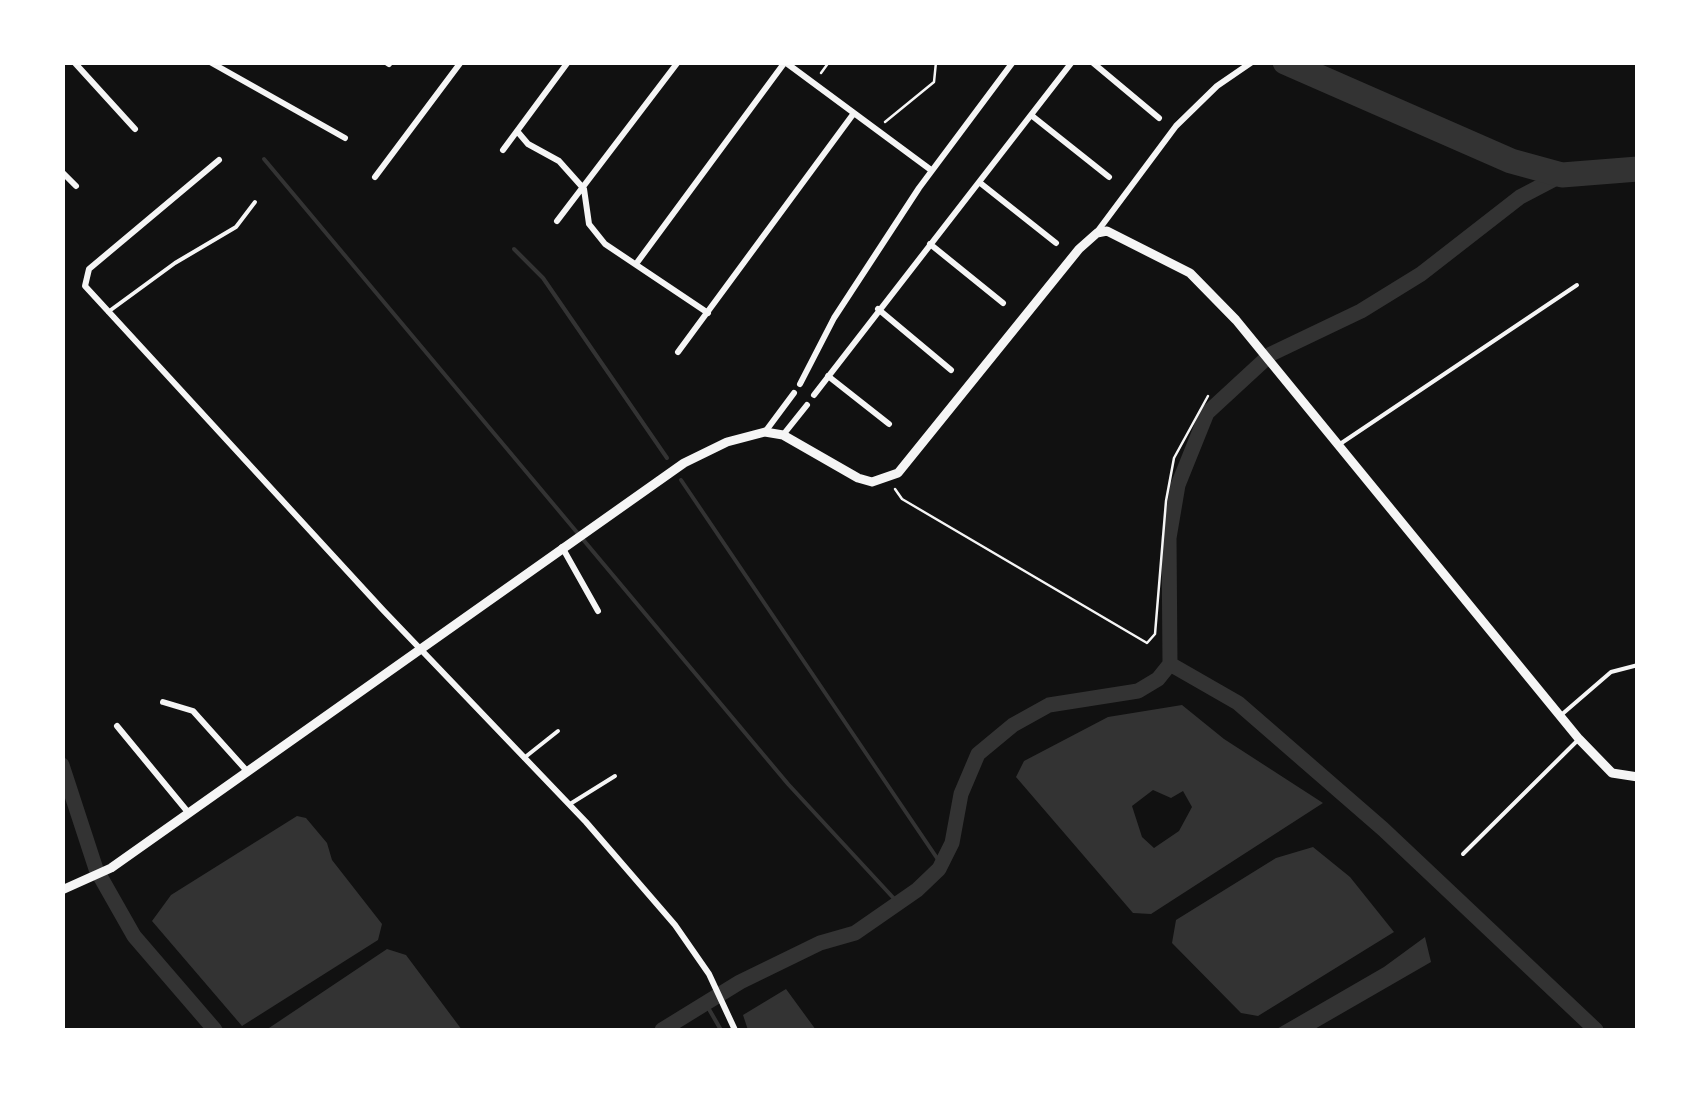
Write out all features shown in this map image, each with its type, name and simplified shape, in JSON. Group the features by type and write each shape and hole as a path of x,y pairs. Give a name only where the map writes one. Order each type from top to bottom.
{"street":[{"path":"74,62 135,129"},
{"path":"210,62 346,138"},
{"path":"376,177 461,62"},
{"path":"503,150 568,62"},
{"path":"558,221 678,62"},
{"path":"636,264 785,62 931,170"},
{"path":"800,384 834,318 931,170 1013,62"},
{"path":"814,395 1072,62"},
{"path":"1092,62 1159,118"},
{"path":"62,890 111,868 186,811 684,462 727,442 766,432 783,435 858,478 888,480 914,456 1096,232 1176,126 1217,86 1252,62"},
{"path":"678,352 854,113"},
{"path":"1032,115 1109,177"},
{"path":"517,131 528,144 559,162 584,189 589,224 606,244 708,312"},
{"path":"219,160 89,269 85,286 570,804 675,925 709,974 735,1030"},
{"path":"62,172 76,186"},
{"path":"978,182 1056,243"},
{"path":"1096,232 1115,232 1190,273 1282,372 1580,739 1612,773 1636,779"},
{"path":"930,244 1003,303"},
{"path":"878,310 952,370"},
{"path":"806,374 820,386"},
{"path":"828,376 889,424"},
{"path":"766,432 794,393"},
{"path":"783,435 807,404"},
{"path":"561,546 598,611"},
{"path":"162,702 193,711 246,770"},
{"path":"117,726 186,811"}],"lane":[{"path":"108,312 174,263 236,227 255,202"},
{"path":"1340,445 1577,285"},
{"path":"1560,716 1610,672 1638,666"},
{"path":"524,758 558,732"},
{"path":"1462,854 1580,739"},
{"path":"570,804 615,776"}],"path":[{"path":"813,83 828,62"},
{"path":"878,131 934,82 936,62"},
{"path":"888,480 902,498 1147,643 1155,634 1166,501 1174,458 1208,396"}],"shaded area":[{"path":"1182,705 1224,739 1323,803 1151,914 1133,913 1016,777 1024,761 1108,717","holes":["1153,790 1171,798 1183,791 1192,807 1179,831 1154,848 1142,837 1132,806"]},
{"path":"297,816 306,818 327,843 332,860 382,924 378,940 242,1026 152,921 171,895"},
{"path":"1313,847 1350,877 1394,932 1258,1016 1241,1013 1172,943 1176,920 1276,858"},
{"path":"1425,937 1431,962 1313,1030 1275,1030 1384,967"},
{"path":"387,949 406,955 462,1030 266,1030"},
{"path":"786,989 816,1030 748,1030 743,1015"}],"waterway":[{"path":"1285,62 1511,161 1562,175 1638,169"},
{"path":"264,159 788,784 899,904"},
{"path":"662,1030 740,982 820,943 855,933 917,890 939,869 952,843 961,794 978,754 1013,725 1049,705 1138,691 1158,679 1170,664 1169,538 1178,485 1207,413 1271,354 1361,311 1421,274 1520,197 1562,175"},
{"path":"514,249 543,278 667,458"},
{"path":"681,480 941,864"},
{"path":"1170,664 1238,703 1383,829 1596,1030"},
{"path":"62,765 96,869 134,936 215,1030"},
{"path":"706,1004 721,1030"}]}
